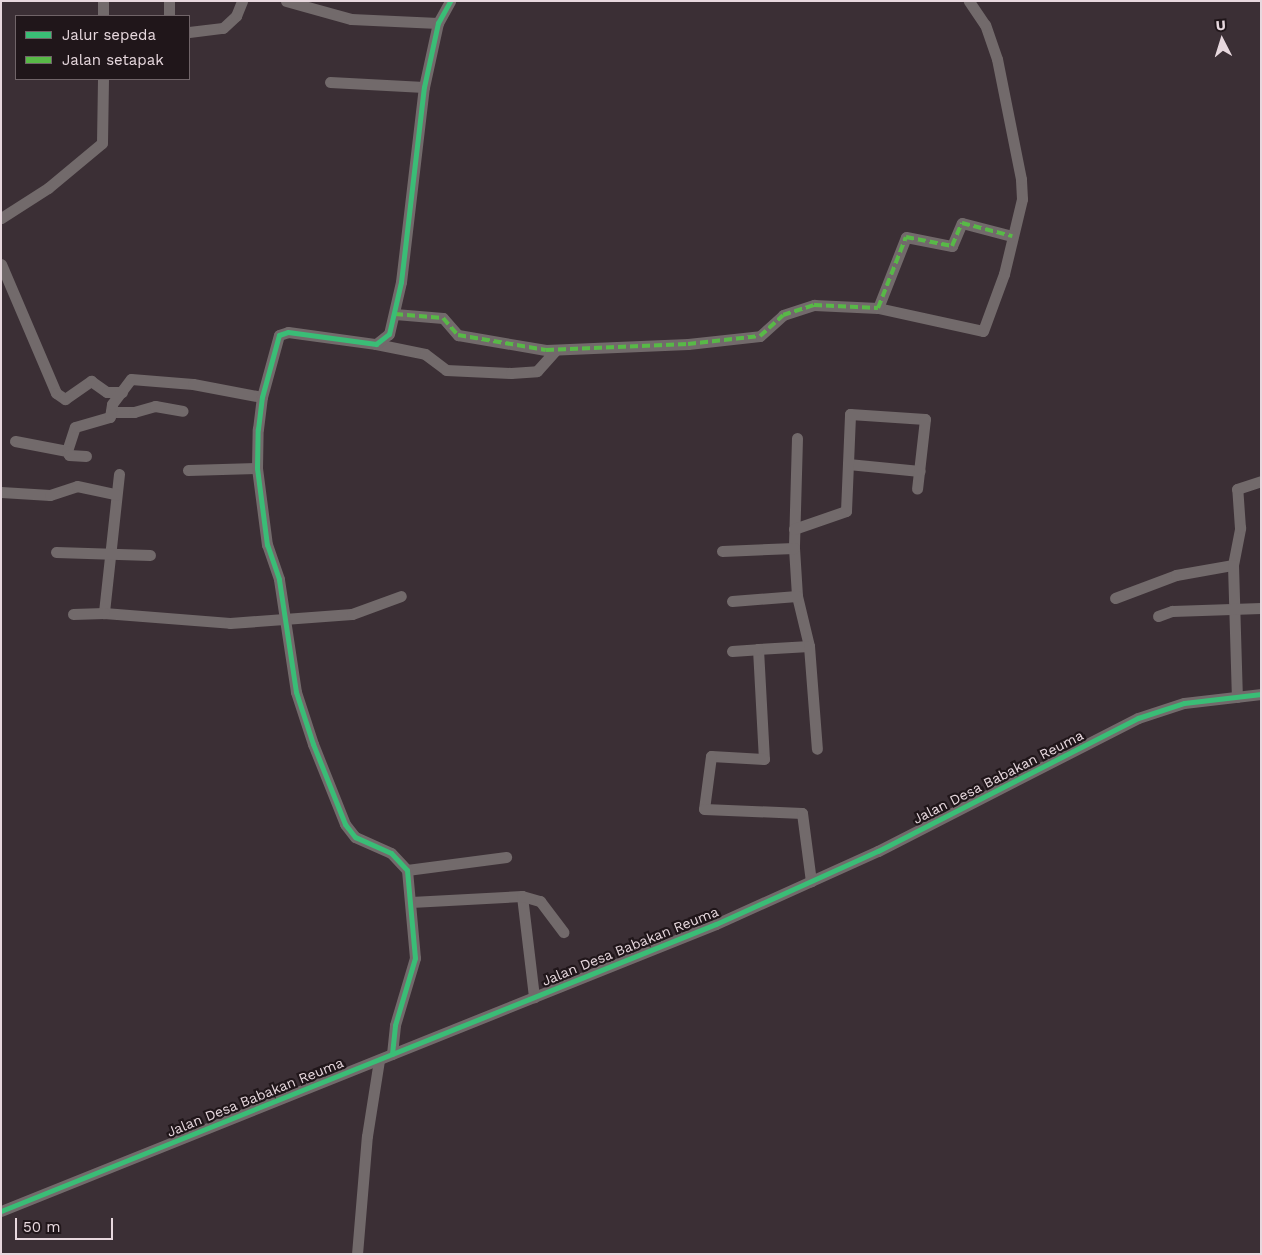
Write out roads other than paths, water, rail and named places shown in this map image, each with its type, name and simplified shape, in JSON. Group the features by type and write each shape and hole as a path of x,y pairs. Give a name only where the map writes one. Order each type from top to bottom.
{"street":[{"path":"102,1 103,15"},
{"path":"169,1 169,15"},
{"path":"190,32 223,28 236,16 242,1"},
{"path":"286,1 351,19 438,23"},
{"path":"376,344 389,334 395,314 424,87 438,23 450,1"},
{"path":"395,314 443,318 454,333 477,340 555,351 688,344 760,336 783,315 814,305 878,308 983,331 1022,199 1022,178 1006,90 985,25 972,5 984,1"},
{"path":"1,218 48,188 102,143 103,80"},
{"path":"330,82 424,87"},
{"path":"878,308 906,237 952,246 962,224 1012,236"},
{"path":"1,264 56,393 65,399 91,381 106,392 122,392"},
{"path":"392,1054 395,1025 415,958 411,902 406,870 391,853 355,836 344,824 334,804 296,692 283,619 279,579 267,545 257,468 262,397 279,335 288,332 376,344 425,354 446,370 511,373 537,371 555,351"},
{"path":"67,451 75,427 105,419 111,412 112,404 122,392 125,383 139,378 262,397"},
{"path":"111,412 134,412 156,406 183,411"},
{"path":"794,528 846,511 850,414 925,419 917,489"},
{"path":"797,438 794,528 797,596 809,646 817,749"},
{"path":"15,441 67,451 69,455 86,456"},
{"path":"848,464 920,472"},
{"path":"188,470 257,468"},
{"path":"104,613 108,557 119,474"},
{"path":"1237,696 1236,608 1233,565 1240,528 1237,489 1261,481"},
{"path":"1,492 50,495 77,486 116,494"},
{"path":"722,551 794,548"},
{"path":"56,552 108,557 150,555"},
{"path":"1115,598 1176,575 1233,565"},
{"path":"73,614 104,613 196,623 283,619 352,614 401,596"},
{"path":"732,601 797,596"},
{"path":"1158,616 1172,611 1261,608"},
{"path":"732,650 809,646"},
{"path":"758,649 764,759 711,756 704,809 802,813 811,881"},
{"name":"Jalan Desa Babakan Reuma","path":"1,1211 380,1060 811,881 878,851 1138,718 1184,703 1261,694"},
{"path":"406,870 506,858"},
{"path":"411,902 522,896 540,901 563,932"},
{"path":"522,896 534,997"},
{"path":"356,1254 367,1136 380,1060"}]}
